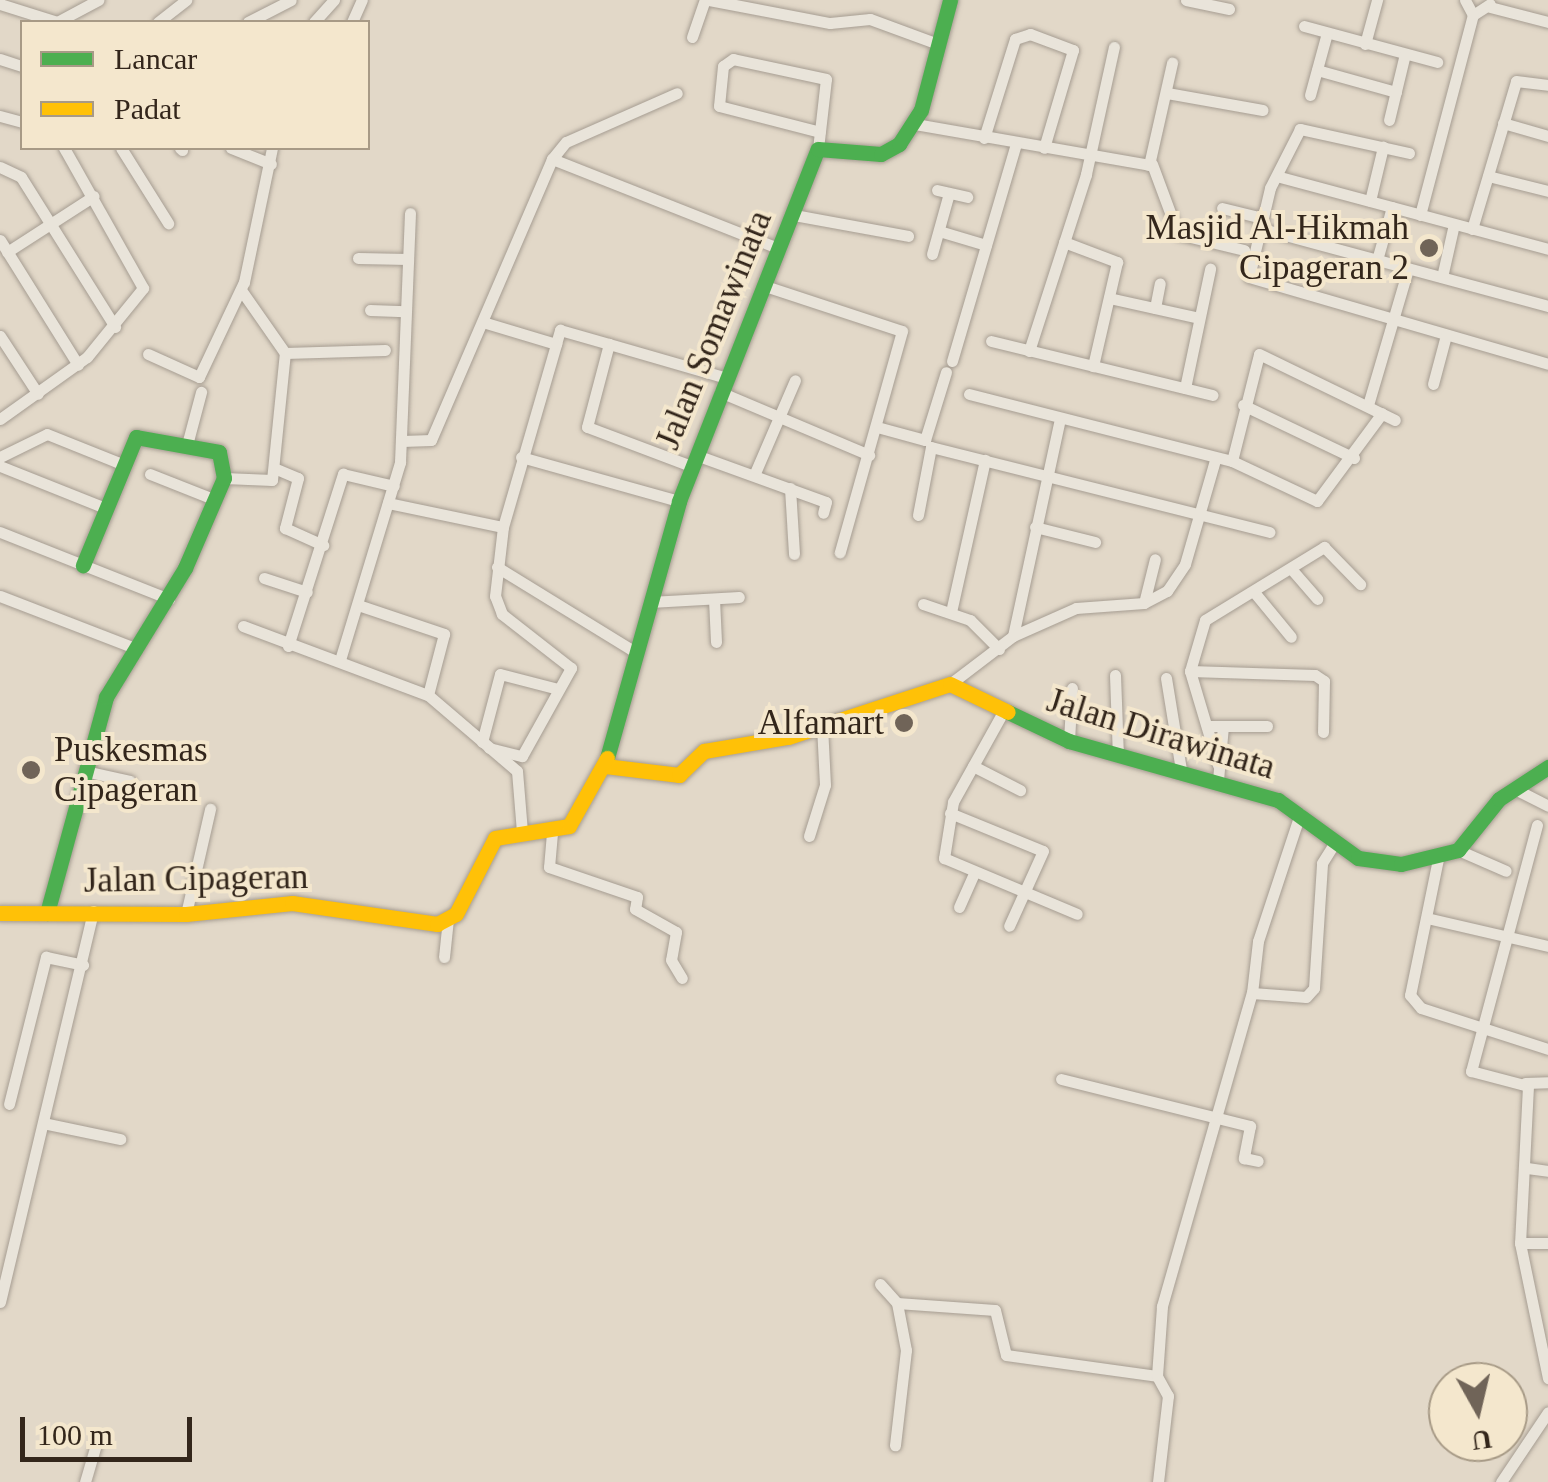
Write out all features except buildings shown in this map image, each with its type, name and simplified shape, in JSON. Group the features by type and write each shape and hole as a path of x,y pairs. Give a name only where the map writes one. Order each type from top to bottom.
{"street":[{"path":"62,20 98,0"},
{"path":"161,20 186,0"},
{"path":"269,6 292,0"},
{"path":"316,20 334,0"},
{"path":"692,37 707,0 830,23 870,19 938,44"},
{"path":"819,141 826,79 733,59 723,66 719,106 819,141 888,153 916,124 950,0"},
{"path":"1186,0 1229,8"},
{"path":"1364,44 1377,0"},
{"path":"1420,215 1469,10 1490,3 1548,22"},
{"path":"0,4 19,4 53,20"},
{"path":"85,10 92,20"},
{"path":"1304,26 1438,62"},
{"path":"1310,95 1326,33"},
{"path":"984,138 1015,39 1030,34 1073,50 1044,148"},
{"path":"1029,350 1090,154 1114,47"},
{"path":"1389,120 1405,54"},
{"path":"1172,63 1152,164 1178,234 1244,250"},
{"path":"1317,70 1396,92"},
{"path":"1472,229 1519,79 1548,84"},
{"path":"1167,93 1262,110"},
{"path":"402,442 431,440 458,367 486,323 552,159 566,142 676,94"},
{"path":"1503,123 1548,136"},
{"path":"916,124 1016,144 1152,164"},
{"path":"1409,153 1296,132 1260,223 1253,281 1548,364"},
{"name":"Jalan Somawinata","path":"605,766 693,460 766,286 819,141"},
{"path":"877,427 925,440 1016,144"},
{"path":"1370,201 1383,147"},
{"path":"0,418 78,364 116,327 143,280 69,150"},
{"path":"122,150 168,223"},
{"path":"235,150 271,164"},
{"path":"148,354 199,376 241,290 272,150"},
{"path":"552,159 780,249"},
{"path":"0,167 21,177 116,327"},
{"path":"1488,176 1548,191"},
{"path":"1280,177 1548,249"},
{"path":"932,254 939,232 943,192 968,197"},
{"path":"78,364 4,246 50,224 94,196"},
{"path":"1378,260 1392,207"},
{"path":"1222,208 1378,260 1548,306"},
{"path":"340,660 394,486 402,442 410,213"},
{"path":"794,215 908,236"},
{"path":"1442,277 1454,224"},
{"path":"939,232 986,245"},
{"path":"1064,242 1115,257 1093,366"},
{"path":"358,258 408,259"},
{"path":"1185,388 1210,269"},
{"path":"1368,406 1396,322 1408,269"},
{"path":"1155,308 1160,284"},
{"path":"766,286 902,332 840,552"},
{"path":"224,478 266,484 274,468 285,353 241,290"},
{"path":"1109,298 1200,318"},
{"path":"370,310 405,311"},
{"path":"486,323 556,344"},
{"path":"485,745 522,756 570,660 502,614 497,567 521,456 560,330 723,385 778,418 869,454"},
{"path":"1433,384 1446,335"},
{"path":"0,336 38,394"},
{"path":"991,342 1212,395"},
{"path":"609,344 587,427 693,460 755,473 827,503 823,513"},
{"path":"285,353 386,350"},
{"path":"1232,461 1243,405 1259,354 1395,420"},
{"path":"755,473 795,380"},
{"path":"188,441 201,392"},
{"path":"969,394 1052,411 1059,423 1013,636"},
{"path":"1243,405 1354,458"},
{"path":"1059,423 1232,461 1317,501 1354,458 1382,413"},
{"path":"0,457 47,434 122,464"},
{"path":"46,913 85,771 132,646 169,599 216,500 224,478 219,452 188,441 136,437 83,565"},
{"path":"918,515 931,448 1201,510 1268,532"},
{"path":"521,456 679,501"},
{"path":"951,612 985,460"},
{"path":"444,957 448,921 495,838 522,832 552,833 574,820 605,766 679,775 704,751 965,689 1013,636 1096,602 1144,603 1174,585 1215,460"},
{"path":"0,466 104,508"},
{"path":"274,468 298,478 285,528 323,545"},
{"path":"150,474 216,500"},
{"path":"288,646 344,474 394,486"},
{"path":"790,488 794,554"},
{"path":"388,502 503,526"},
{"path":"1035,527 1095,542"},
{"path":"0,532 169,599"},
{"path":"1218,773 1190,671 1202,624 1327,546 1360,584"},
{"path":"1144,603 1155,559"},
{"path":"497,567 637,653"},
{"path":"1292,570 1317,598"},
{"path":"264,578 307,592"},
{"path":"1254,592 1291,637"},
{"path":"0,596 132,646"},
{"path":"650,602 740,597"},
{"path":"714,599 716,642"},
{"path":"924,604 951,612 1000,649"},
{"path":"358,605 444,634 428,695"},
{"path":"243,626 288,646 340,660 428,695 521,778 522,832"},
{"path":"1190,671 1316,676 1324,681 1323,732"},
{"path":"485,745 500,674 558,689"},
{"path":"1115,675 1118,755"},
{"path":"1166,678 1181,770"},
{"path":"1069,741 1072,688"},
{"name":"Jalan Dirawinata","path":"965,689 1003,712 1069,741 1181,770 1218,773 1300,814 1334,844 1372,862 1438,859 1458,850 1513,788 1548,766"},
{"name":"Jalan Dirawinata","path":"1003,712 950,813 944,858 1022,897 1077,914"},
{"path":"809,836 826,773 822,725"},
{"path":"1207,726 1267,726"},
{"path":"1218,773 1223,726"},
{"path":"972,766 1020,790"},
{"path":"85,771 130,781"},
{"path":"1513,788 1548,806"},
{"path":"186,914 210,809"},
{"path":"950,813 1042,851 1009,926"},
{"path":"1158,1482 1168,1396 1157,1376 1162,1306 1252,992 1258,941 1300,814"},
{"path":"1537,825 1510,937 1477,1027 1474,1077 1548,1082"},
{"path":"552,833 549,867 637,898 635,909 676,932 671,960 682,978"},
{"path":"1252,992 1311,994 1322,863 1334,844"},
{"path":"1458,850 1506,871"},
{"path":"1438,859 1432,919 1410,995 1421,1008 1548,1048"},
{"path":"959,908 974,874"},
{"name":"Jalan Cipageran","path":"0,913 93,910 186,914 292,903 448,921"},
{"path":"0,1302 93,910"},
{"path":"1432,919 1548,946"},
{"path":"9,1104 46,957 83,965"},
{"path":"1061,1079 1250,1126 1244,1158 1258,1161"},
{"path":"1524,1083 1526,1168 1520,1243 1543,1309 1548,1378"},
{"path":"43,1123 120,1139"},
{"path":"1526,1168 1548,1172"},
{"path":"1520,1243 1548,1243"},
{"path":"880,1284 896,1303 906,1350 895,1445"},
{"path":"896,1303 995,1310 1006,1355 1157,1376"},
{"path":"1501,1482 1548,1412"},
{"path":"85,1482 97,1441"}],"traffic: fast":[{"path":"607,758 679,501 818,149 881,154 899,144 921,110 950,0"},
{"path":"47,913 106,697 185,568 224,478 219,452 136,437 83,565"},
{"path":"1008,712 1069,741 1278,800 1358,858 1401,864 1458,850 1499,799 1548,767"}],"traffic: slow":[{"path":"605,766 679,775 704,751 788,737 950,684 1008,712"},
{"path":"0,913 186,914 292,903 437,924 456,914 495,838 569,826 607,758"}],"place":[{"name":"Masjid Al-Hikmah Cipageran 2","path":"1429,248"},
{"name":"Alfamart","path":"904,723"},
{"name":"Puskesmas Cipageran","path":"31,770"}]}
